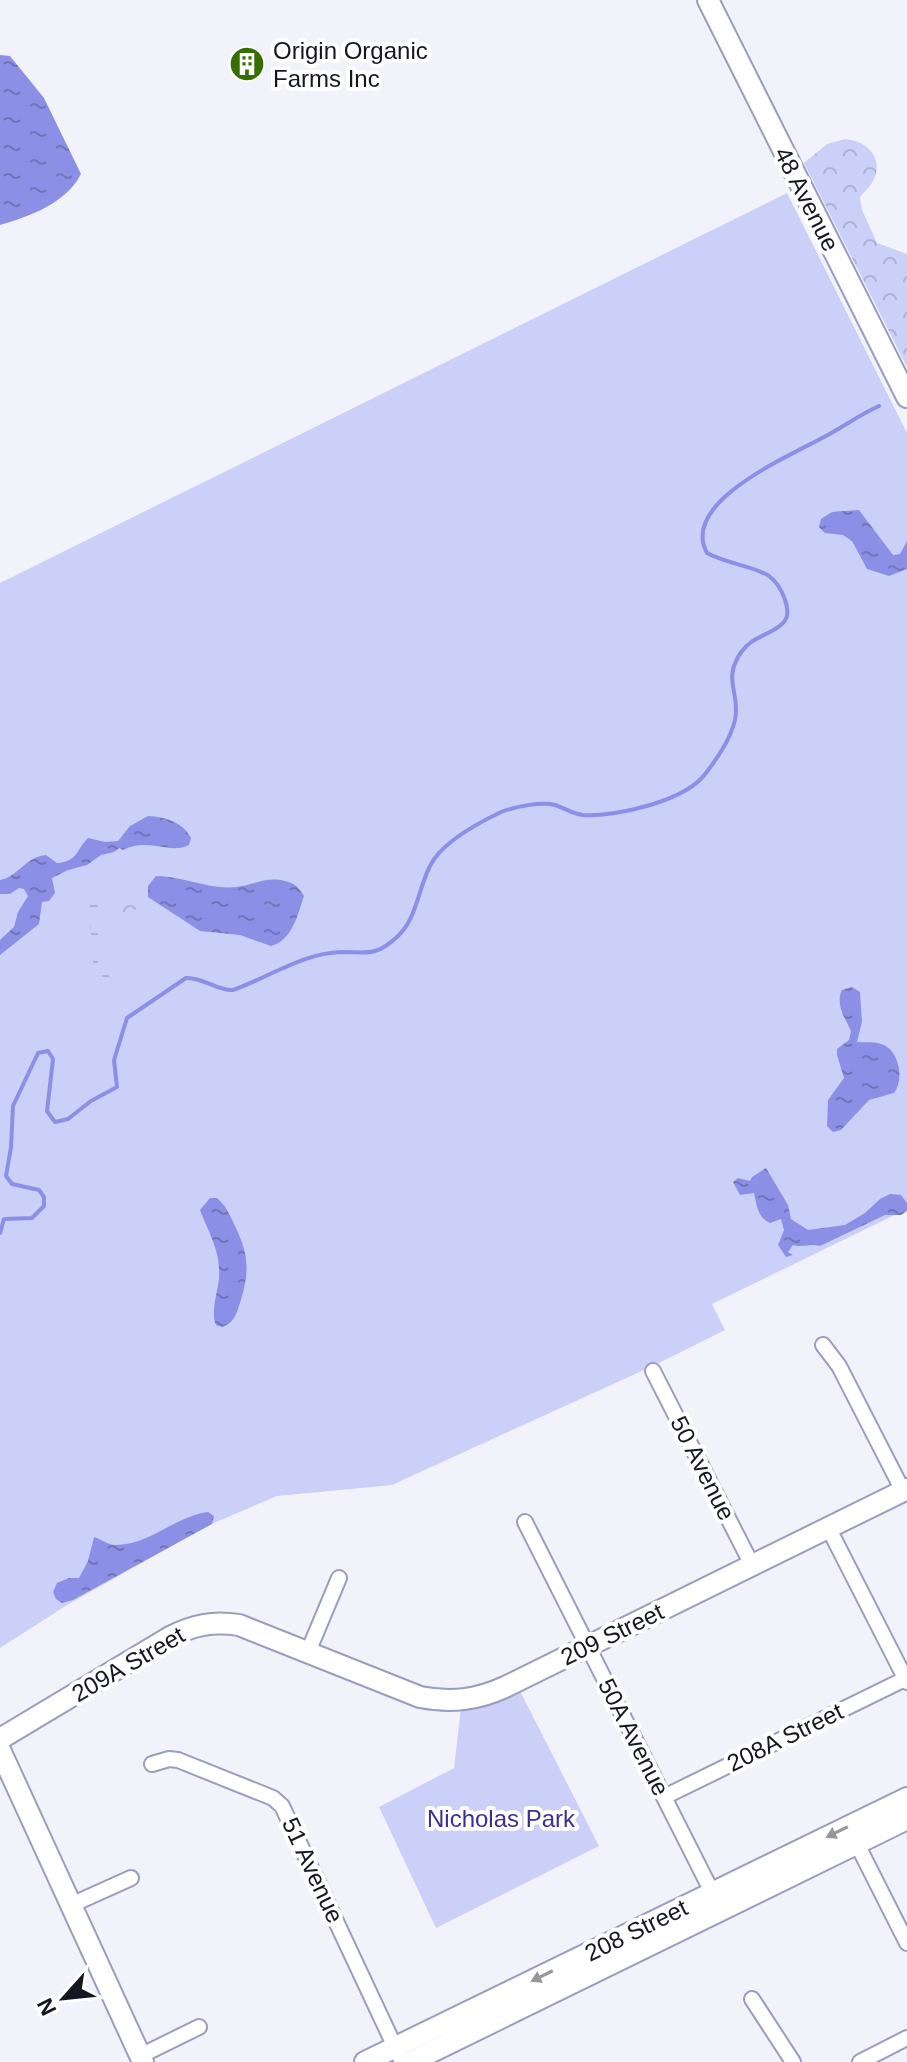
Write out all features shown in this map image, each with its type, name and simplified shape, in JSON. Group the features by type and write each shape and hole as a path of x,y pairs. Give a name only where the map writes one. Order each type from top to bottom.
{"main road":[{"name":"48 Avenue","path":"708,0 907,397"},
{"name":"209 Street","path":"308,1652 420,1697 448,1701 490,1694 905,1490"},
{"name":"209A Street","path":"0,1739 170,1637 196,1625 239,1625 308,1652"},
{"path":"0,1750 141,2059"},
{"name":"208 Street","path":"411,2062 907,1798"},
{"name":"208 Street","path":"365,2062 399,2055 717,1901 857,1844 907,1819"}],"street":[{"path":"823,1345 839,1366 905,1490"},
{"name":"50 Avenue","path":"653,1371 752,1565"},
{"name":"50A Avenue","path":"525,1522 717,1901"},
{"path":"828,1527 906,1679"},
{"path":"308,1652 339,1578"},
{"name":"208A Street","path":"664,1797 906,1679"},
{"name":"51 Avenue","path":"152,1764 178,1760 273,1798 282,1806 399,2055"},
{"path":"857,1844 907,1943"},
{"path":"71,1905 131,1878"},
{"path":"752,1999 793,2062"},
{"path":"141,2059 199,2027"},
{"path":"860,2062 907,2038"}],"green space":[{"path":"845,139 867,147 875,158 877,165 873,181 860,197 862,210 877,243 907,254 907,367 804,163 827,144"},
{"path":"787,193 907,433 907,1209 712,1304 725,1330 657,1364 392,1485 277,1496 207,1526 67,1605 0,1648 0,583"},
{"path":"134,888 143,893 143,906 135,910 127,909 118,920 110,919 105,912 108,903 116,899 122,901 123,894"},
{"path":"93,901 98,906 103,967 115,985 115,991 107,999 94,973 89,907"},
{"name":"Nicholas Park","path":"519,1689 599,1846 436,1928 379,1807 454,1768 461,1708"}],"water":[{"path":"0,55 10,56 44,98 81,174 57,201 35,213 0,225"},
{"path":"859,510 893,555 900,554 907,541 907,569 889,576 867,569 852,541 843,535 825,533 819,527 821,519 832,512"},
{"path":"148,816 178,824 191,838 189,845 182,848 142,845 123,850 119,848 87,865 52,878 55,893 49,901 42,902 39,924 0,955 0,940 14,927 18,912 28,896 24,889 19,888 10,894 0,894 0,880 39,857 46,855 57,863 69,860 88,838 118,841 130,826"},
{"path":"156,876 226,887 278,880 294,885 304,896 289,933 271,946 240,935 200,931 148,897 148,886"},
{"path":"852,987 860,992 862,1022 857,1042 877,1043 889,1049 897,1060 899,1081 894,1093 869,1100 841,1130 833,1132 827,1126 828,1100 844,1078 837,1049 849,1040 851,1031 842,1011 840,995 842,990"},
{"path":"766,1168 788,1205 791,1219 808,1230 845,1225 890,1194 901,1195 907,1203 907,1211 901,1215 885,1215 820,1246 793,1245 788,1252 793,1255 786,1257 778,1245 784,1230 781,1219 770,1223 762,1217 754,1193 740,1195 733,1182 738,1178 750,1181"},
{"path":"210,1198 217,1198 229,1213 243,1244 246,1263 237,1311 232,1321 222,1327 216,1325 214,1319 218,1260 200,1210"},
{"path":"208,1512 214,1516 212,1524 73,1600 62,1603 56,1599 53,1592 57,1583 79,1578 88,1561 94,1537 114,1545 129,1543"}],"waterway":[{"path":"0,1233 4,1219 32,1218 44,1206 44,1197 39,1190 12,1184 6,1176 13,1106 38,1053 48,1051 53,1059 47,1111 55,1122 68,1119 91,1101 117,1087 114,1060 127,1018 186,978 233,990 327,953 371,952 383,948 409,922 430,866 442,849 461,834 501,812 543,804 583,815 613,813 667,799 696,783 719,754 733,727 736,710 732,678 736,661 751,642 782,624 787,613 782,592 769,576 707,553 703,534 709,516 742,483 879,406"}],"place":[{"name":"Origin Organic Farms Inc","path":"247,64"}]}
